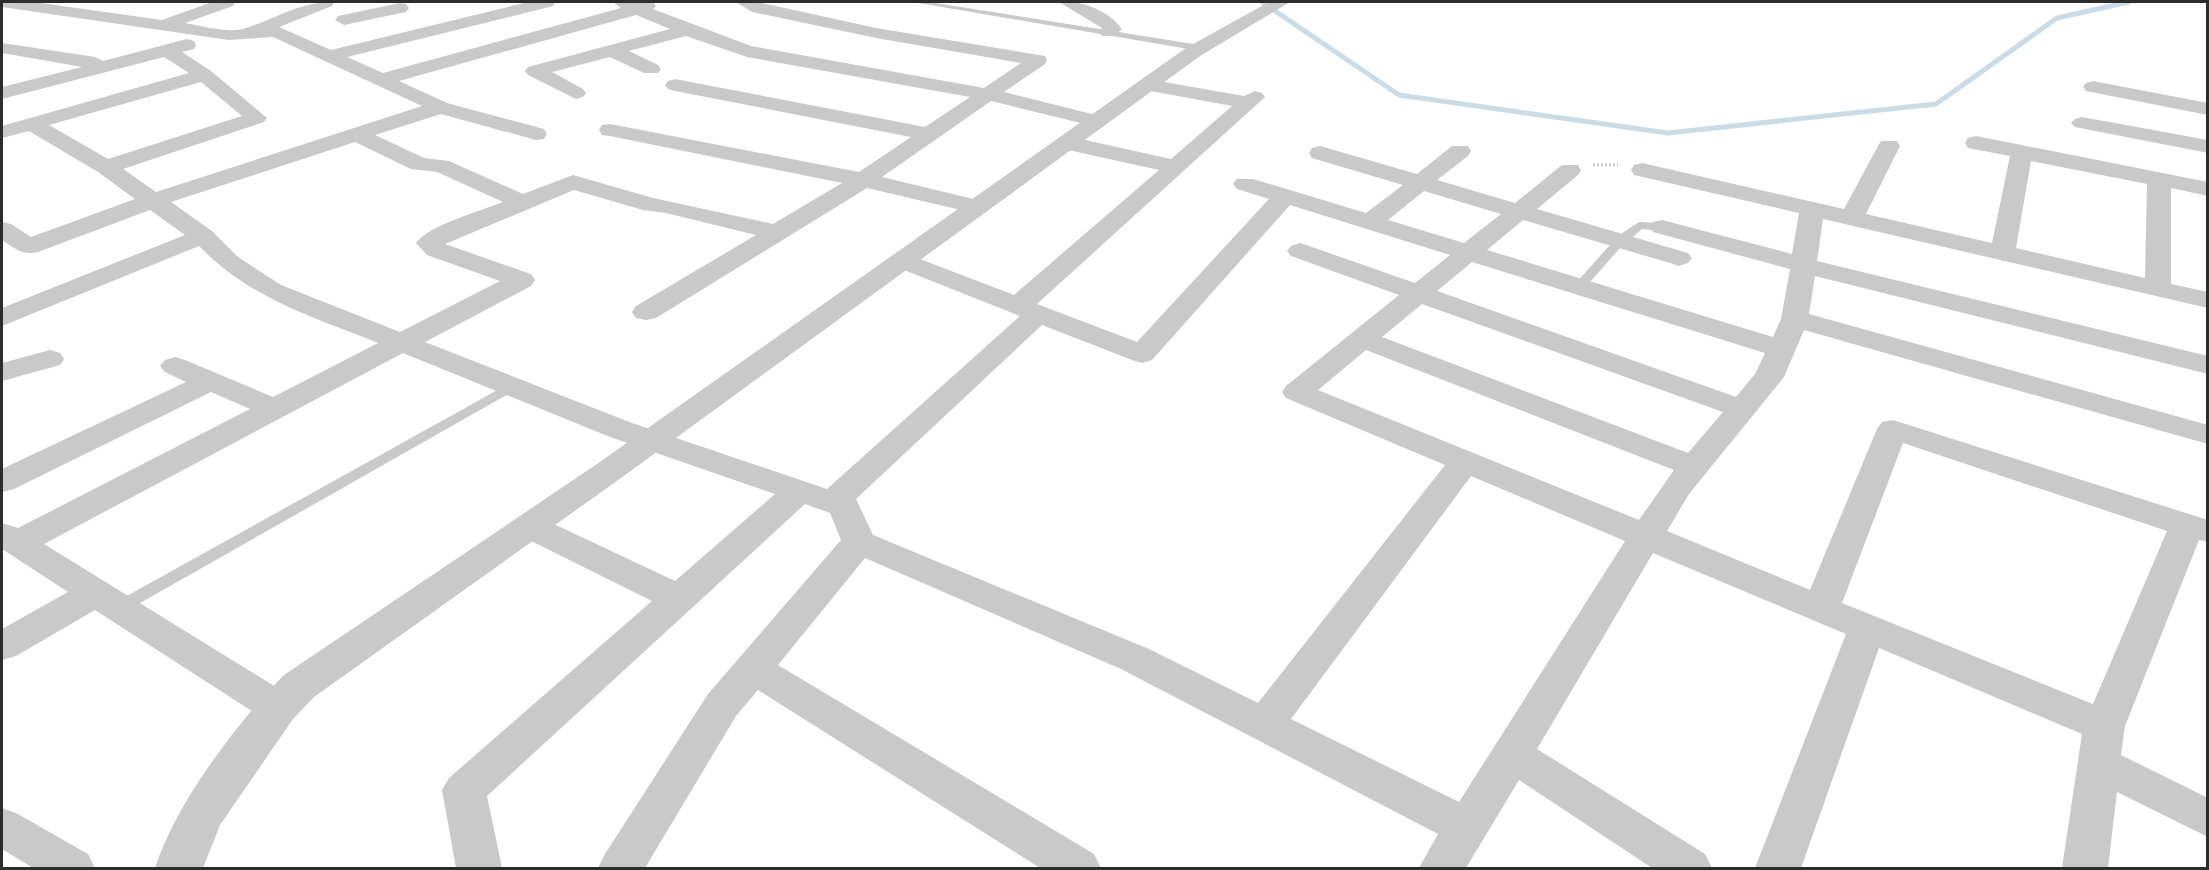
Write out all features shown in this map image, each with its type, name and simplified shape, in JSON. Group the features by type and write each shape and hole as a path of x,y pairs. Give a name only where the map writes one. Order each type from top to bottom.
{"street":[{"path":"87,15 128,2"},
{"path":"160,26 227,2"},
{"path":"8,4 237,35 326,2"},
{"path":"328,56 547,2"},
{"path":"381,80 629,5 665,2"},
{"path":"751,5 779,2"},
{"path":"1067,2 1100,18 1113,29 1108,32"},
{"path":"344,20 395,5 417,4"},
{"path":"629,5 687,30 747,51 991,95 1097,121"},
{"path":"646,312 863,180 991,95 1038,60 876,33 751,5"},
{"path":"179,868 200,816 278,708 299,686 653,439 1200,48 1274,5"},
{"path":"576,93 535,71 687,30"},
{"path":"2,93 167,50 237,35 275,31 440,107 536,134"},
{"path":"2,48 107,65"},
{"path":"106,166 257,118 204,75 167,50"},
{"path":"611,50 651,69"},
{"path":"2,132 204,75"},
{"path":"675,85 931,135"},
{"path":"479,868 464,789 678,598 816,496 1028,310 1175,167 1252,100 1148,85"},
{"path":"2092,87 2208,109"},
{"path":"2,258 154,200 440,107"},
{"path":"2082,123 2208,147"},
{"path":"32,124 106,166 203,236 229,262 272,291 621,430 653,439 844,506 859,542 1135,659 1468,828"},
{"path":"610,130 863,180 978,207"},
{"path":"356,134 419,164 441,166 522,202"},
{"path":"1067,143 1175,167"},
{"path":"1976,143 2208,189"},
{"path":"1851,219 1889,146"},
{"path":"1370,222 1460,151"},
{"path":"2002,253 2022,152"},
{"path":"1320,153 1679,258"},
{"path":"1570,170 1297,392 1867,628 2101,744 2208,819"},
{"path":"1642,170 2208,300"},
{"path":"2158,289 2159,180"},
{"path":"9,538 275,409 522,280 436,250 429,243 522,202 573,182 651,205 666,206 776,232"},
{"path":"1245,184 1782,349"},
{"path":"903,261 1142,354 1285,196"},
{"path":"1442,868 1675,489 1769,377 1795,319 1812,210"},
{"path":"1662,227 1803,265 2208,365"},
{"path":"2,229 29,247"},
{"path":"2,318 203,236"},
{"path":"1300,251 1742,409"},
{"path":"1795,319 2208,435"},
{"path":"1362,339 1694,466"},
{"path":"2,372 50,359"},
{"path":"175,366 275,409"},
{"path":"2,482 211,381"},
{"path":"1821,609 1893,429 2197,529 2101,744 2085,868"},
{"path":"1264,725 1465,462"},
{"path":"529,526 678,598"},
{"path":"9,538 278,708"},
{"path":"621,868 722,705 859,542"},
{"path":"2,646 109,600"},
{"path":"1778,868 1867,628"},
{"path":"753,668 1078,868"},
{"path":"1513,755 1689,868"},
{"path":"2,827 72,868"}],"lane":[{"path":"917,2 1200,48"},
{"path":"1579,286 1603,261 1617,240 1639,225 1662,227"},
{"path":"109,600 512,386"}],"waterway":[{"path":"1262,2 1399,95 1668,133 1936,104 2057,18 2129,2"}]}
